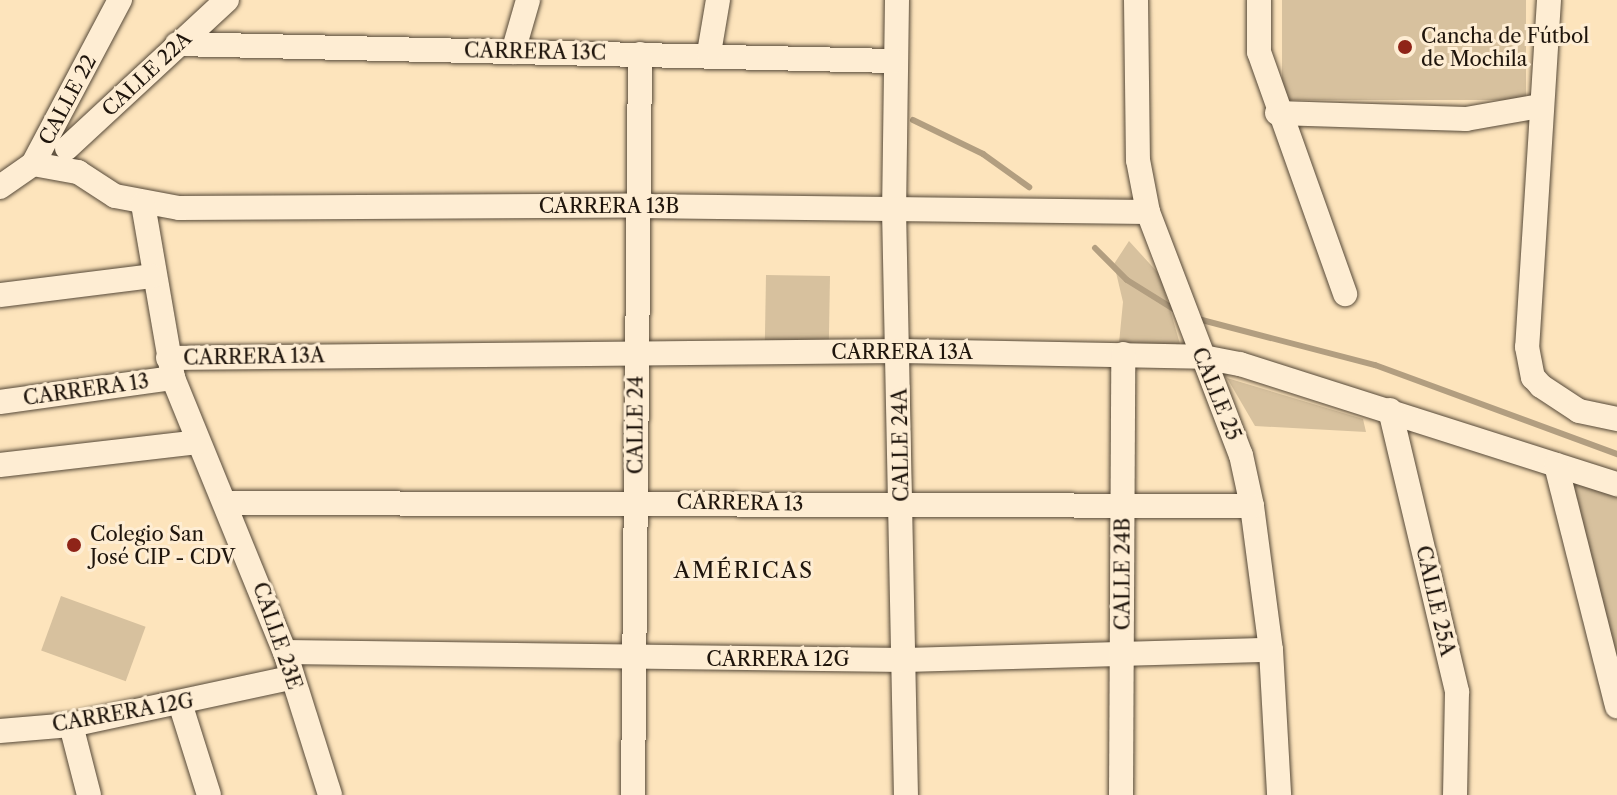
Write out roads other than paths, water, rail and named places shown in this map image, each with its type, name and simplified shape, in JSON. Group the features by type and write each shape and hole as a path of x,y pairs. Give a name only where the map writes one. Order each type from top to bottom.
{"street":[{"name":"CALLE 22","path":"2,182 33,164 79,83 120,0"},
{"name":"CALLE 22A","path":"67,148 227,0"},
{"path":"513,52 528,0"},
{"path":"709,53 718,0"},
{"name":"CALLE 24A","path":"897,0 893,61 894,209 900,351 906,795"},
{"name":"CALLE 25","path":"1136,0 1133,97 1148,212 1172,283 1241,455 1252,506 1271,650 1279,795"},
{"path":"1259,0 1259,52 1277,113 1345,294"},
{"path":"1549,0 1527,347 1533,377 1579,411 1617,419"},
{"name":"CARRERA 13C","path":"177,44 709,53 893,61"},
{"name":"CALLE 24","path":"633,795 640,54"},
{"path":"79,83 89,100 111,109"},
{"path":"1277,113 1466,119 1540,106"},
{"path":"55,126 78,172"},
{"name":"CARRERA 13B","path":"33,164 78,172 115,196 143,204 179,208 637,206 1148,212"},
{"name":"CALLE 23E","path":"143,204 152,276 170,368 198,442 228,503 285,652 330,795"},
{"path":"0,295 152,276"},
{"name":"CARRERA 13A","path":"170,368 636,353 900,351 1203,357 1390,410 1617,484"},
{"name":"CALLE 24B","path":"1121,795 1123,354"},
{"name":"CARRERA 13","path":"0,402 170,368"},
{"name":"CALLE 25A","path":"1390,410 1457,692 1455,795"},
{"path":"0,465 198,442"},
{"path":"1556,465 1617,706"},
{"name":"CARRERA 13","path":"228,503 636,502 1123,509 1252,506"},
{"name":"CARRERA 12G","path":"285,652 905,660 1271,650"},
{"name":"CARRERA 12G","path":"0,731 71,725 291,678"},
{"path":"180,703 209,795"},
{"path":"71,725 89,795"}],"waterway":[{"path":"913,120 983,154 1029,187"},
{"path":"1095,248 1127,280 1180,313"},
{"path":"1198,319 1375,365 1617,454"}],"place":[{"name":"Cancha de Fútbol de Mochila","path":"1405,47"},
{"name":"Colegio San José CIP - CDV","path":"74,545"}],"district":[{"name":"AMÉRICAS","path":"744,571"}]}
